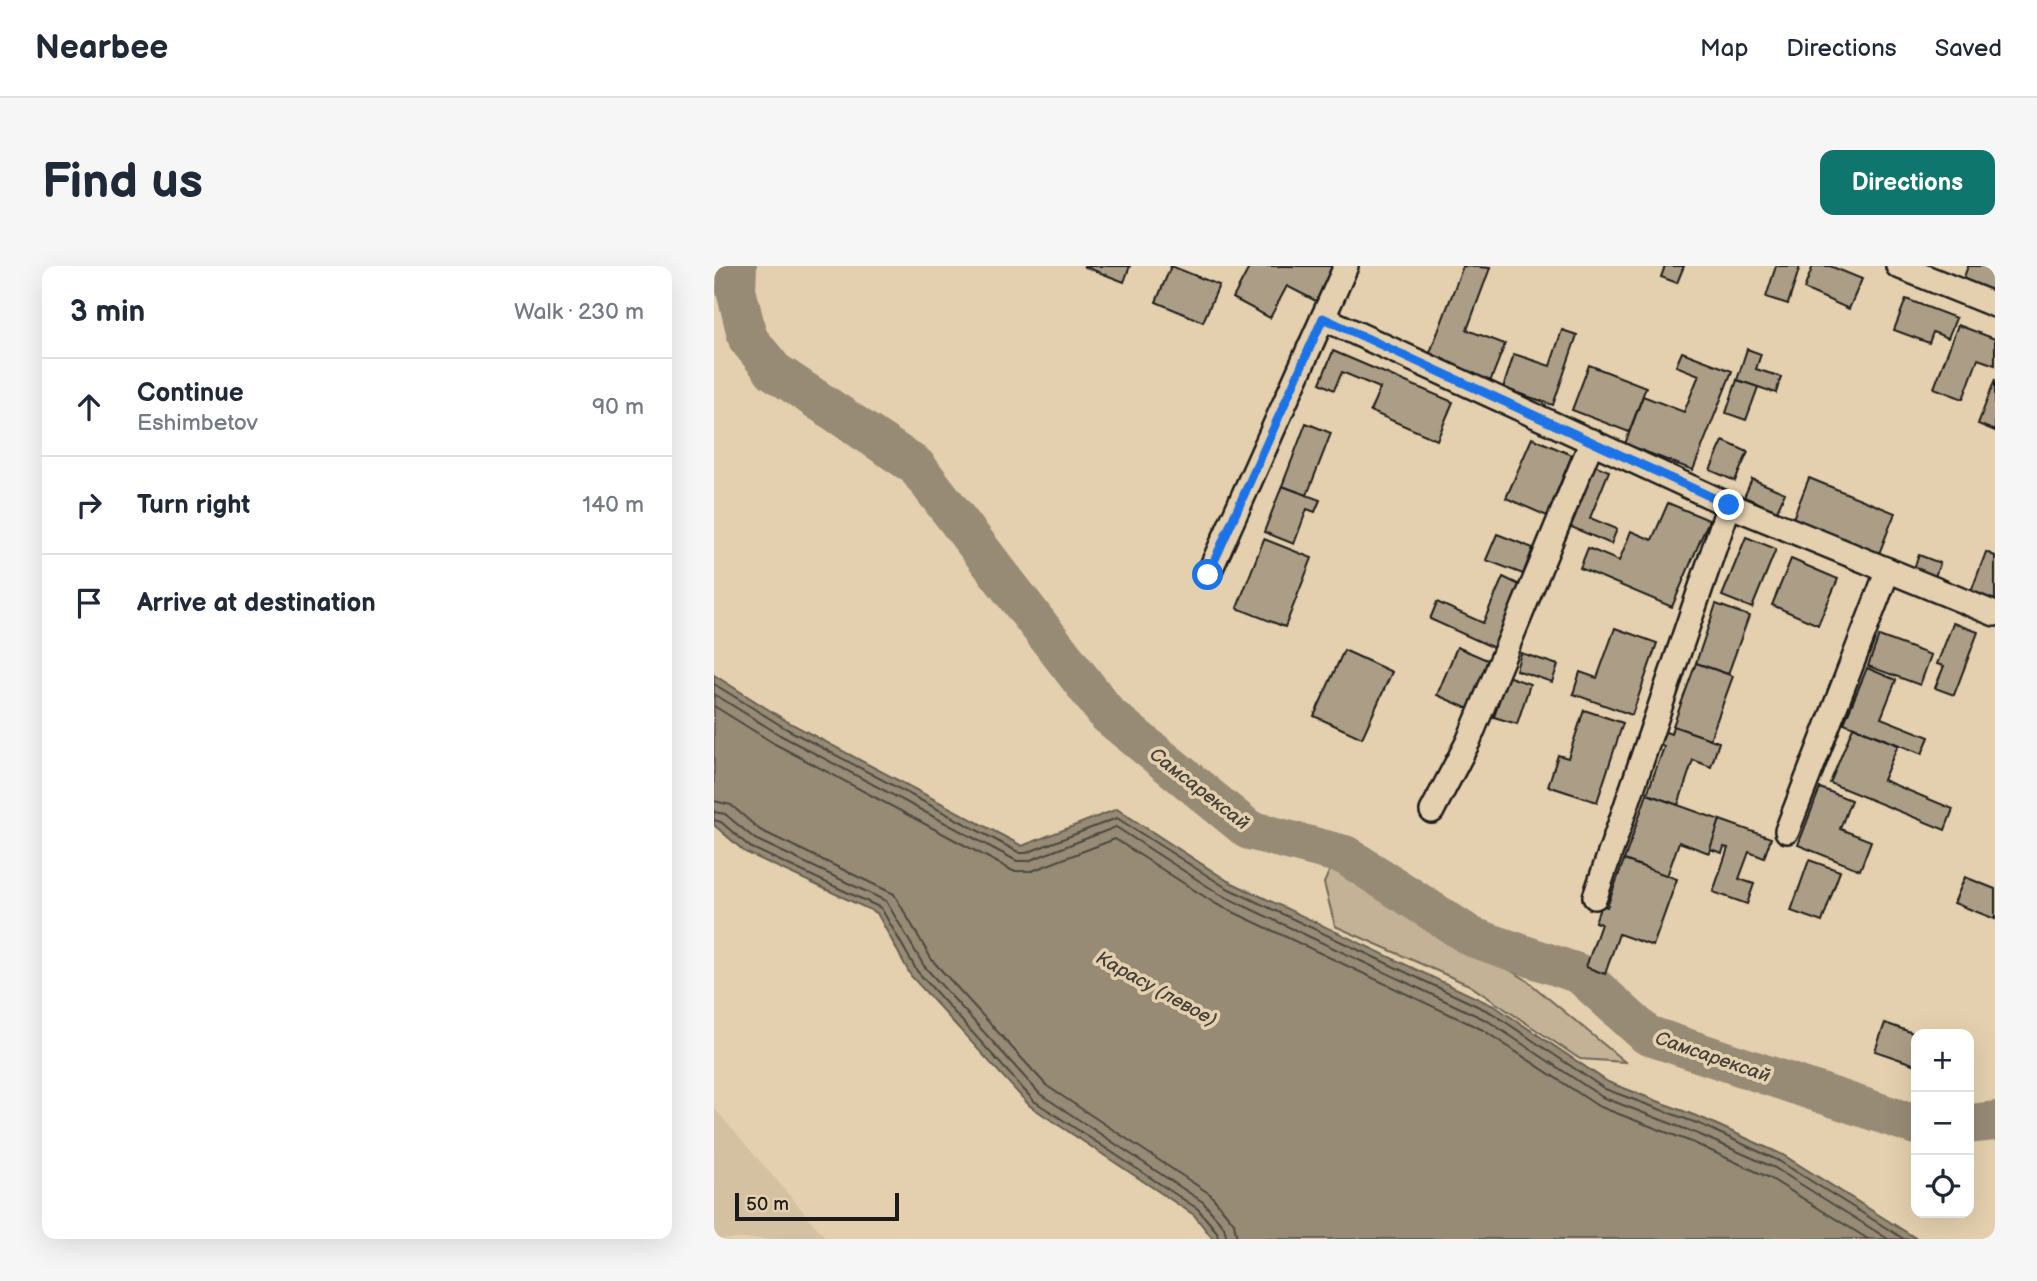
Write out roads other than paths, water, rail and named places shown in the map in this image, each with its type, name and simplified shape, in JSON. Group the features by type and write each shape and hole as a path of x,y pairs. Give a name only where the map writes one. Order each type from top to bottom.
{"street":[{"path":"1208,575 1346,266"},
{"path":"1898,266 1995,305"},
{"path":"1323,318 1729,505 1995,614"},
{"path":"1432,811 1468,742 1592,442"},
{"path":"1595,897 1729,505"},
{"path":"1787,831 1888,570"}],"water":[{"name":"Карасу (левое)","path":"714,675 788,722 1022,846 1117,809 1228,881 1496,1007 1608,1082 1704,1119 1783,1155 1917,1239 1213,1239 1194,1215 1030,1106 911,976 877,913 745,852 714,825"}],"waterway":[{"name":"Самсарексай","path":"737,266 736,290 748,339 774,371 916,466 1108,715 1249,830 1345,855 1472,937 1580,974 1647,1035 1911,1123"},
{"name":"Самсарексай","path":"1974,1123 1995,1121"}]}
